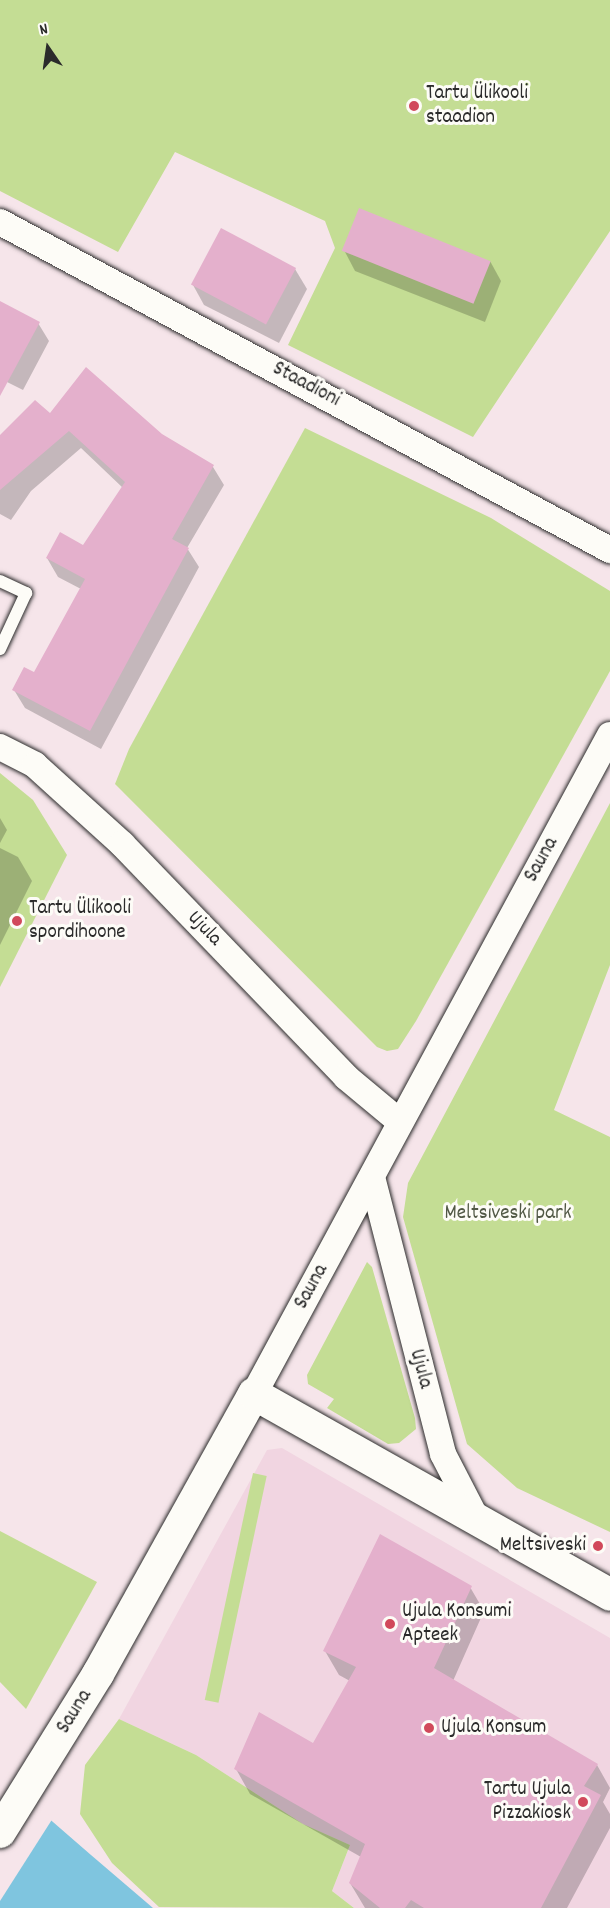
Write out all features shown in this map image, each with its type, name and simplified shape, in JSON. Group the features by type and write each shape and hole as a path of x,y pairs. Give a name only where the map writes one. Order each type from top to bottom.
{"street":[{"name":"Staadioni","path":"0,222 610,550"},
{"name":"Sauna","path":"0,1832 109,1656 254,1394 610,735"},
{"name":"Ujula","path":"0,747 35,765 123,844 346,1077 399,1122"},
{"name":"Ujula","path":"372,1177 442,1454 477,1520"},
{"path":"254,1394 610,1595"}],"lane":[{"path":"0,580 26,593 0,649"}],"shaded area":[{"path":"282,1448 610,1638 610,1908 354,1908 332,1891 350,1845 303,1824 196,1755 119,1719 267,1450"}],"green space":[{"path":"0,0 610,0 610,231 473,437 288,345 335,248 325,221 175,152 118,252 0,191"},
{"path":"305,428 491,518 610,591 610,671 416,1021 398,1049 387,1051 377,1047 115,784 129,749"},
{"name":"Tartu Ülikooli spordihoone","path":"0,773 33,800 67,855 0,987"},
{"name":"Meltsiveski park","path":"610,803 610,965 554,1110 610,1137 610,1532 517,1488 467,1444 403,1217 408,1183"},
{"path":"367,1262 372,1267 415,1418 416,1429 399,1443 388,1444 327,1408 334,1399 308,1384 307,1375"},
{"path":"253,1473 267,1476 218,1703 205,1700"},
{"path":"0,1531 97,1582 26,1709 0,1682"},
{"path":"119,1719 196,1755 303,1824 350,1845 332,1891 354,1908 159,1907 112,1863 80,1814 85,1765"}],"water":[{"path":"0,1776 91,1855 153,1908 0,1908"}],"pier":[{"path":"0,1773 53,1818 0,1901"}],"building":[{"path":"359,208 491,261 473,304 342,251"},
{"path":"221,228 296,268 266,324 191,285"},
{"path":"0,301 40,322 0,396"},
{"path":"86,367 162,434 214,465 172,539 189,548 90,731 12,690 24,667 34,672 85,579 46,558 60,532 83,545 125,482 69,431 0,490 0,435 35,400 50,413"},
{"name":"Ujula Konsum","path":"380,1534 472,1586 434,1668 598,1764 584,1786 601,1795 541,1908 424,1908 411,1900 405,1908 380,1908 349,1883 365,1844 234,1769 259,1712 313,1743 356,1667 323,1651"}],"place":[{"name":"Tartu Ülikooli staadion","path":"414,106"},
{"name":"Tartu Ülikooli spordihoone","path":"17,921"},
{"name":"Meltsiveski","path":"598,1546"},
{"name":"Ujula Konsumi Apteek","path":"390,1624"},
{"name":"Ujula Konsum","path":"429,1728"},
{"name":"Tartu Ujula Pizzakiosk","path":"583,1802"}]}
